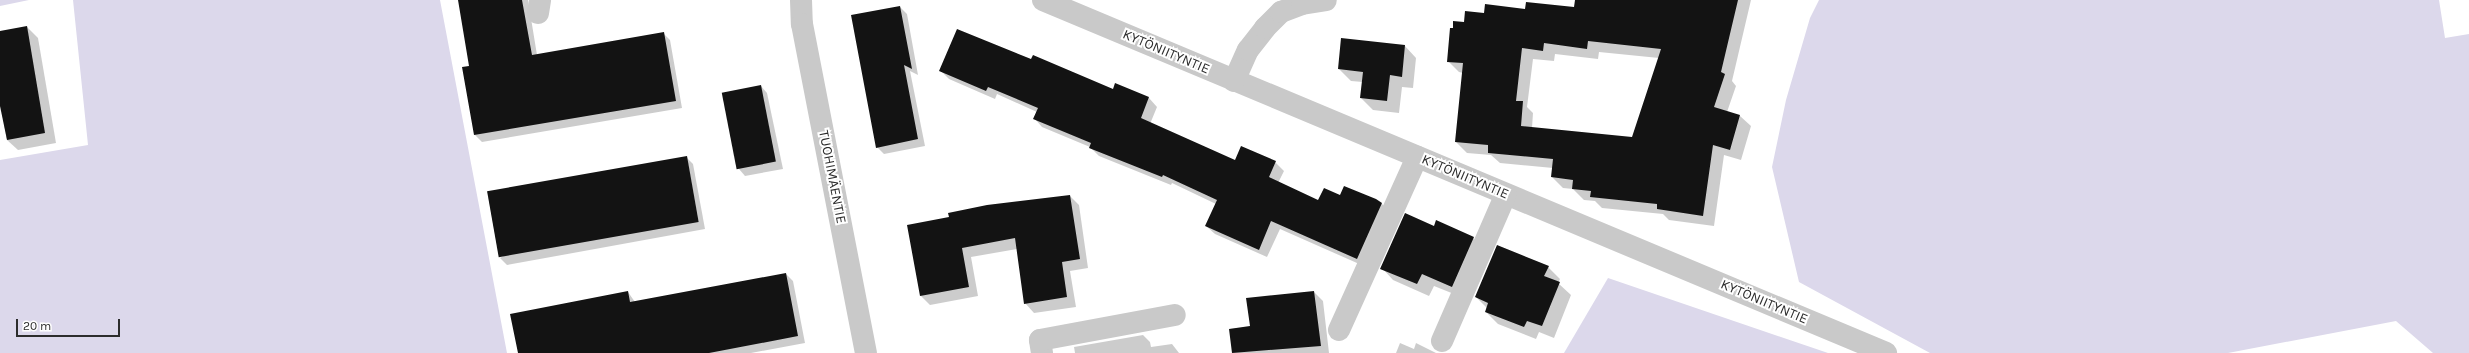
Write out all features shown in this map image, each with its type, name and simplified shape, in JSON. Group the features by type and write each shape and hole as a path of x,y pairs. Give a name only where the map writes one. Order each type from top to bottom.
{"street":[{"name":"TUOHIMÄENTIE","path":"801,0 802,24 866,353"},
{"name":"KYTÖNIITYNTIE","path":"1043,0 1886,353"},
{"path":"1234,81 1248,50 1264,28 1281,12 1302,4 1326,0"},
{"path":"1339,330 1417,157"},
{"path":"1442,341 1506,194"},
{"path":"1042,353 1040,340 1174,315"}],"shaded area":[{"path":"0,0 29,0 0,6"},
{"path":"73,0 440,0 507,353 0,353 0,160 88,145"},
{"path":"1819,0 2439,0 2445,38 2469,34 2469,353 2433,353 2396,321 2228,353 1930,353 1799,282 1772,167 1786,100 1810,18"},
{"path":"1608,278 1828,353 1564,353"}],"building":[{"path":"458,0 522,0 532,55 664,32 676,101 474,135 462,67 469,66"},
{"path":"1575,0 1738,0 1721,72 1725,74 1714,107 1740,115 1730,150 1713,145 1703,216 1657,209 1657,204 1590,197 1591,191 1572,189 1573,180 1551,177 1553,159 1488,153 1488,145 1455,142 1463,63 1447,62 1450,28 1453,28 1453,21 1464,22 1465,11 1484,13 1485,4 1525,9 1526,2 1574,7","holes":["1588,41 1661,49 1632,137 1521,126 1523,101 1516,101 1522,48 1543,51 1544,43 1587,49"]},
{"path":"900,6 912,69 904,65 918,139 876,148 851,15"},
{"path":"27,26 45,133 7,140 0,106 0,31"},
{"path":"957,29 1031,59 1033,55 1113,89 1115,83 1149,97 1141,118 1235,160 1241,146 1276,161 1269,177 1318,200 1324,188 1340,195 1344,186 1376,199 1382,203 1357,259 1271,221 1259,250 1205,226 1217,200 1163,175 1162,177 1089,148 1091,143 1033,119 1038,108 988,87 986,91 939,71"},
{"path":"1341,38 1405,45 1402,77 1390,75 1387,101 1360,98 1363,72 1338,69"},
{"path":"761,85 776,162 737,169 722,93"},
{"path":"687,156 699,222 499,257 487,191"},
{"path":"1070,195 1080,259 1062,262 1067,297 1024,304 1015,238 962,248 969,287 920,296 907,225 949,217 948,213 987,205"},
{"path":"1405,213 1434,226 1436,220 1474,237 1452,287 1422,274 1417,284 1380,269"},
{"path":"1497,245 1549,266 1544,276 1560,282 1542,326 1527,321 1524,327 1485,312 1488,303 1475,297"},
{"path":"786,273 798,336 709,353 518,353 510,314 628,291 630,302"},
{"path":"1314,291 1321,346 1232,353 1229,329 1250,326 1246,298"}]}
